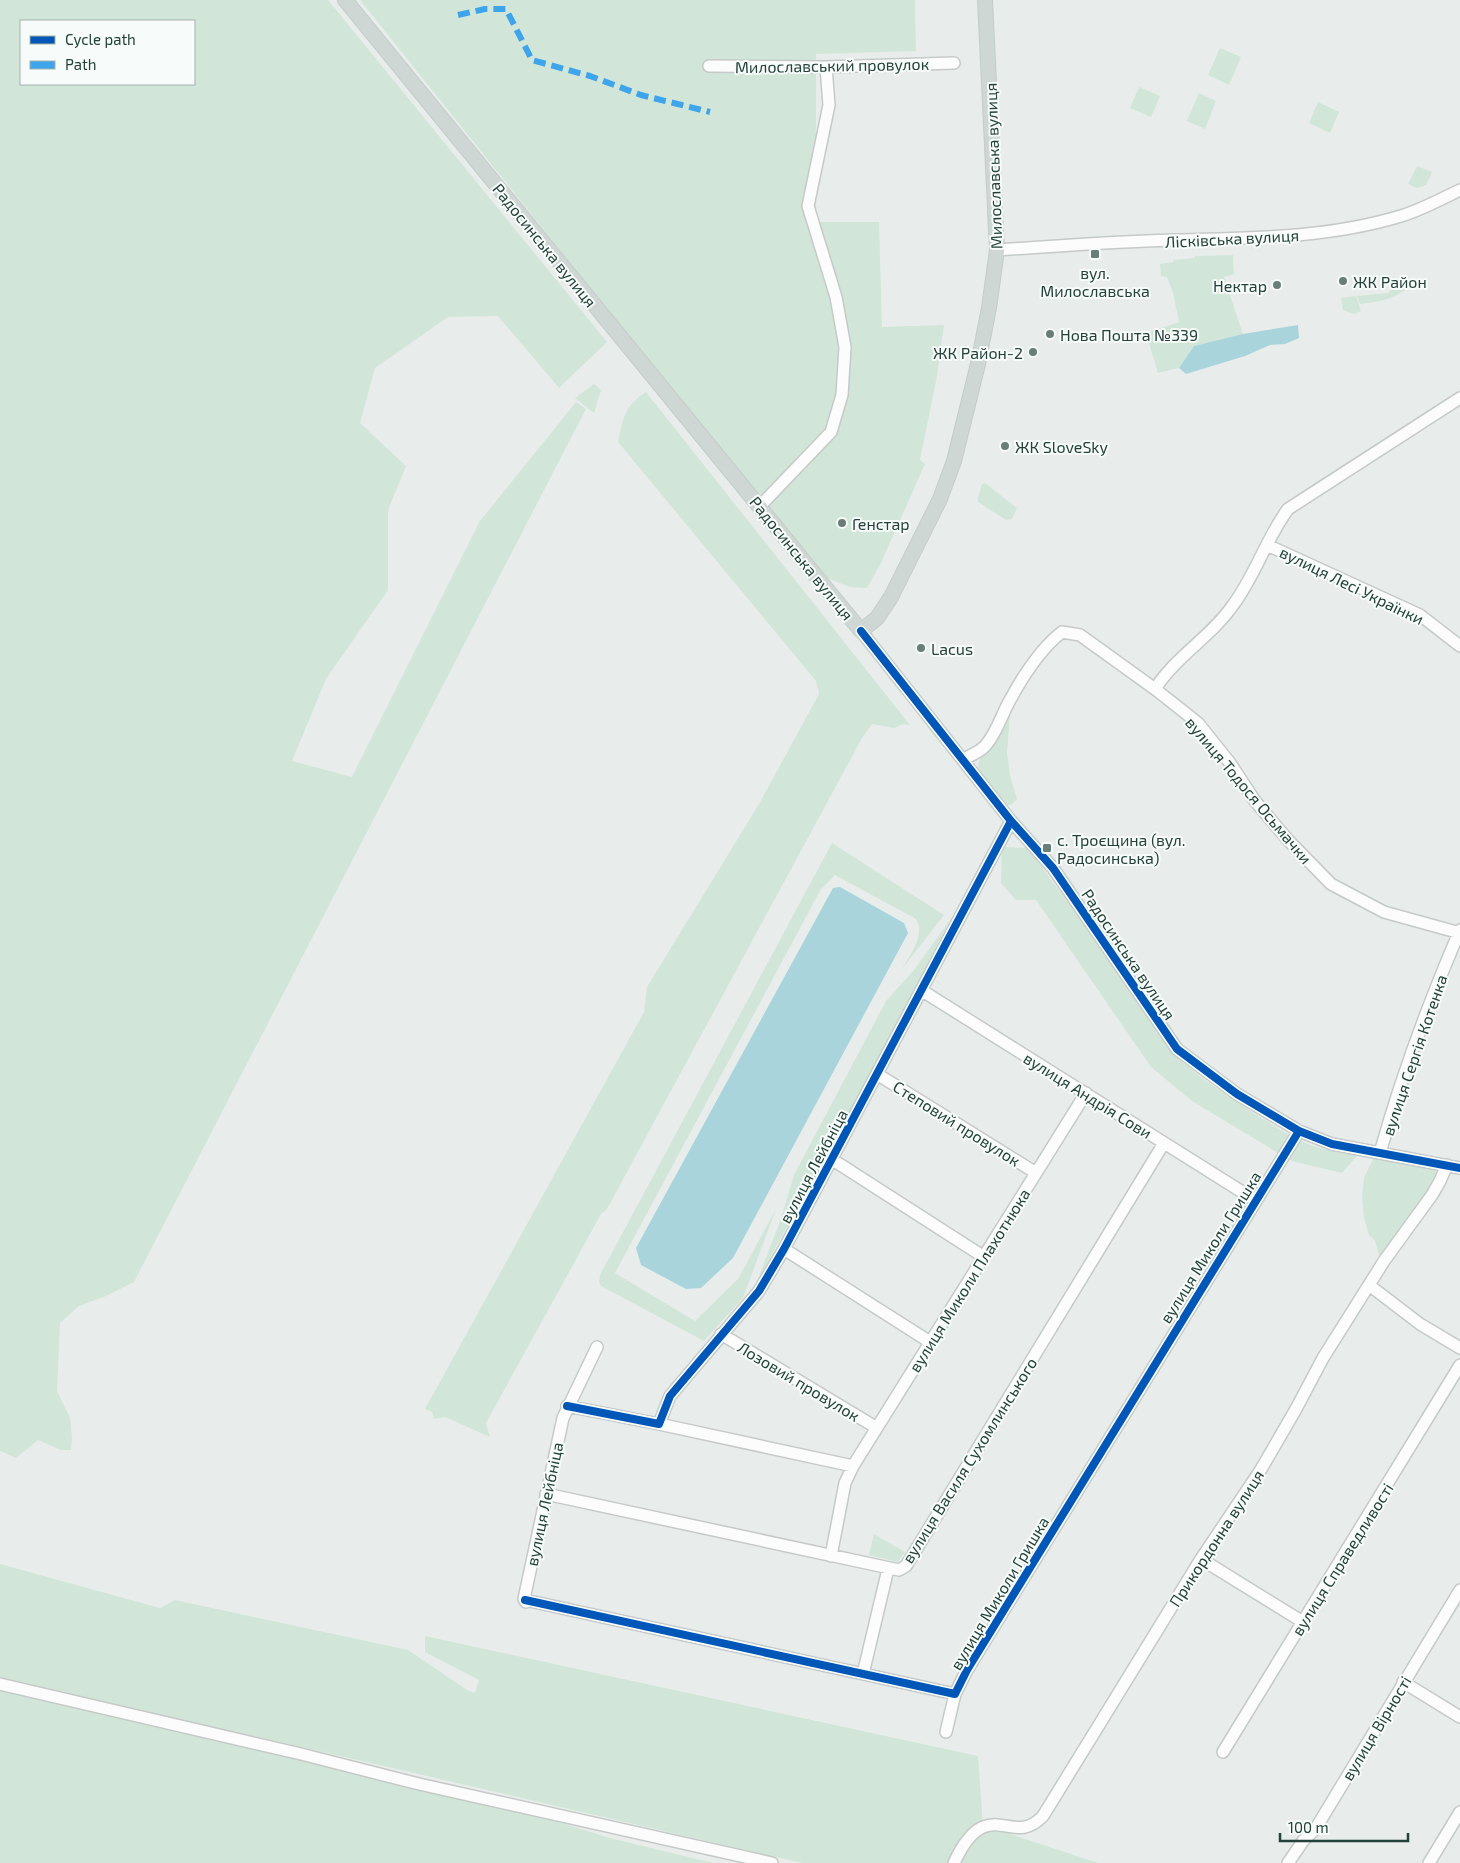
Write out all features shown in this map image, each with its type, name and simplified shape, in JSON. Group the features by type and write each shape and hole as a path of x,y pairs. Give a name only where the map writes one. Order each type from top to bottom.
{"main road":[{"name":"Радосинська вулиця","path":"345,0 861,631"},
{"name":"Милославська вулиця","path":"861,631 877,618 891,597 940,499 954,461 978,364 989,308 997,250 985,0"}],"street":[{"name":"Милославський провулок","path":"709,66 826,67 954,63"},
{"path":"760,506 831,432 842,395 845,347 836,296 808,206 829,105 826,67"},
{"name":"Лісківська вулиця","path":"997,250 1171,240 1230,240 1320,233 1370,224 1403,215 1460,190"},
{"path":"1155,689 1172,666 1217,625 1232,607 1242,593 1279,521 1294,505 1460,398"},
{"name":"вулиця Лесі Українки","path":"1267,545 1420,615 1460,646"},
{"name":"Радосинська вулиця","path":"861,631 1011,821 1053,868 1177,1048 1237,1094 1299,1131 1332,1144 1460,1168"},
{"name":"вулиця Тодося Осьмачки","path":"963,760 984,747 1035,660 1051,641 1062,632 1080,635 1155,689 1198,723 1230,763 1255,801 1293,846 1331,884 1384,912 1460,932"},
{"name":"вулиця Лейбніца","path":"659,1424 670,1396 759,1291 784,1249 833,1160 1011,821"},
{"name":"вулиця Сергія Котенка","path":"1380,1153 1389,1120 1423,1023 1460,932"},
{"name":"вулиця Андрія Сови","path":"921,990 1255,1200"},
{"name":"Степовий провулок","path":"878,1074 1036,1173"},
{"name":"вулиця Миколи Плахотнюка","path":"831,1556 845,1483 852,1466 1086,1093"},
{"name":"вулиця Миколи Гришка","path":"526,1602 955,1694 967,1670 1299,1131"},
{"name":"вулиця Василя Сухомлинського","path":"546,1494 899,1570 906,1566 1164,1143"},
{"path":"833,1160 984,1257"},
{"name":"Прикордонна вулиця","path":"954,1863 970,1836 984,1826 1019,1828 1036,1822 1042,1816 1201,1559 1260,1471 1323,1358 1384,1261 1428,1202 1440,1182 1447,1165"},
{"path":"784,1249 930,1342"},
{"path":"1369,1285 1420,1324 1460,1348"},
{"name":"Лозовий провулок","path":"721,1334 877,1428"},
{"name":"вулиця Лейбніца","path":"526,1602 524,1599 562,1418 597,1347"},
{"name":"вулиця Справедливості","path":"1223,1752 1460,1365"},
{"path":"567,1406 852,1466"},
{"path":"1201,1559 1303,1622"},
{"path":"863,1674 888,1569"},
{"name":"вулиця Вірності","path":"1288,1863 1303,1841 1316,1828 1460,1590"},
{"path":"1403,1682 1460,1717"},
{"path":"0,1684 301,1754 419,1784 772,1863"},
{"path":"946,1732 955,1694"},
{"path":"1429,1863 1460,1812"}],"green space":[{"path":"0,0 328,0 607,342 559,388 498,316 448,317 375,368 360,423 406,466 388,510 388,590 326,679 292,761 352,777 480,521 576,402 586,409 134,1282 106,1296 79,1306 60,1323 57,1391 70,1418 71,1450 61,1450 38,1440 16,1458 0,1451"},
{"path":"360,0 915,0 916,51 816,54 816,222 879,222 882,327 944,325 937,376 920,460 925,464 881,563 867,588 850,587 827,578 580,275"},
{"path":"1220,48 1241,57 1229,85 1208,75"},
{"path":"1139,87 1160,96 1151,117 1130,108"},
{"path":"1199,93 1216,101 1205,129 1187,121"},
{"path":"1318,102 1339,112 1330,133 1309,123"},
{"path":"1417,166 1432,172 1426,185 1417,188 1408,184"},
{"path":"1233,255 1234,274 1224,277 1243,334 1194,346 1179,368 1158,373 1146,333 1179,322 1173,293 1167,277 1161,276 1160,264 1173,262 1173,260 1195,258 1195,256"},
{"path":"1404,283 1409,284 1407,289 1385,300 1360,304 1357,296 1388,293 1394,287"},
{"path":"1356,296 1361,311 1354,314 1343,310 1341,298"},
{"path":"594,384 601,390 594,413 575,398"},
{"path":"646,392 910,725 903,724 894,728 872,724 862,738 607,1209 601,1214 486,1423 490,1437 445,1417 434,1419 432,1412 425,1409 644,1012 647,987 759,804 819,694 816,681 618,442 629,407"},
{"path":"985,483 1017,508 1012,519 1006,520 978,502 982,484"},
{"path":"1010,714 1007,753 1010,775 1017,799 1011,805 1005,805 980,772 978,765 981,757"},
{"path":"832,843 944,915 902,969 913,951 918,938 919,925 916,919 835,875 821,889 615,1273 695,1321 738,1279 776,1209 743,1298 704,1341 601,1286 599,1282 600,1275"},
{"path":"1005,847 1028,848 1079,918 1167,1047 1210,1084 1291,1136 1278,1153 1192,1101 1151,1067 1036,900 1016,900 1001,883 1002,851"},
{"path":"950,920 857,1100 757,1281 781,1219 794,1175 886,1001 914,970"},
{"path":"1298,1139 1335,1152 1358,1155 1342,1173 1292,1161 1287,1158"},
{"path":"1374,1157 1433,1169 1439,1176 1381,1262 1375,1241 1369,1235 1364,1218 1362,1197 1364,1178"},
{"path":"874,1534 905,1552 898,1562 869,1555"},
{"path":"0,1564 160,1608 175,1600 408,1650 467,1690 475,1693 479,1680 425,1652 425,1636 978,1756 983,1825 1098,1863 802,1863 0,1677"},
{"path":"0,1689 459,1797 548,1819 610,1838 713,1863 0,1863"}],"water":[{"path":"1298,325 1299,338 1285,344 1270,345 1245,356 1186,374 1179,368 1194,346 1243,334"},
{"path":"840,887 904,923 908,933 733,1258 701,1288 686,1289 641,1265 636,1248 833,888"}],"marked path":[{"path":"458,15 485,9 506,9 532,60 590,76 641,95 710,112"}],"cycle path":[{"path":"861,631 1011,821 1053,868 1177,1049 1237,1094 1299,1131 1332,1144 1460,1168"},
{"path":"567,1406 659,1424 670,1396 759,1291 784,1249 1011,821"},
{"path":"525,1600 955,1694 967,1670 1299,1131"}],"place":[{"name":"вул. Милославська","path":"1095,254"},
{"name":"ЖК Район","path":"1343,281"},
{"name":"Нектар","path":"1277,285"},
{"name":"Нова Пошта №339","path":"1050,334"},
{"name":"ЖК Район-2","path":"1033,352"},
{"name":"ЖК SloveSky","path":"1005,446"},
{"name":"Генстар","path":"842,523"},
{"name":"Lacus","path":"921,648"},
{"name":"с. Троєщина (вул. Радосинська)","path":"1047,848"}]}
